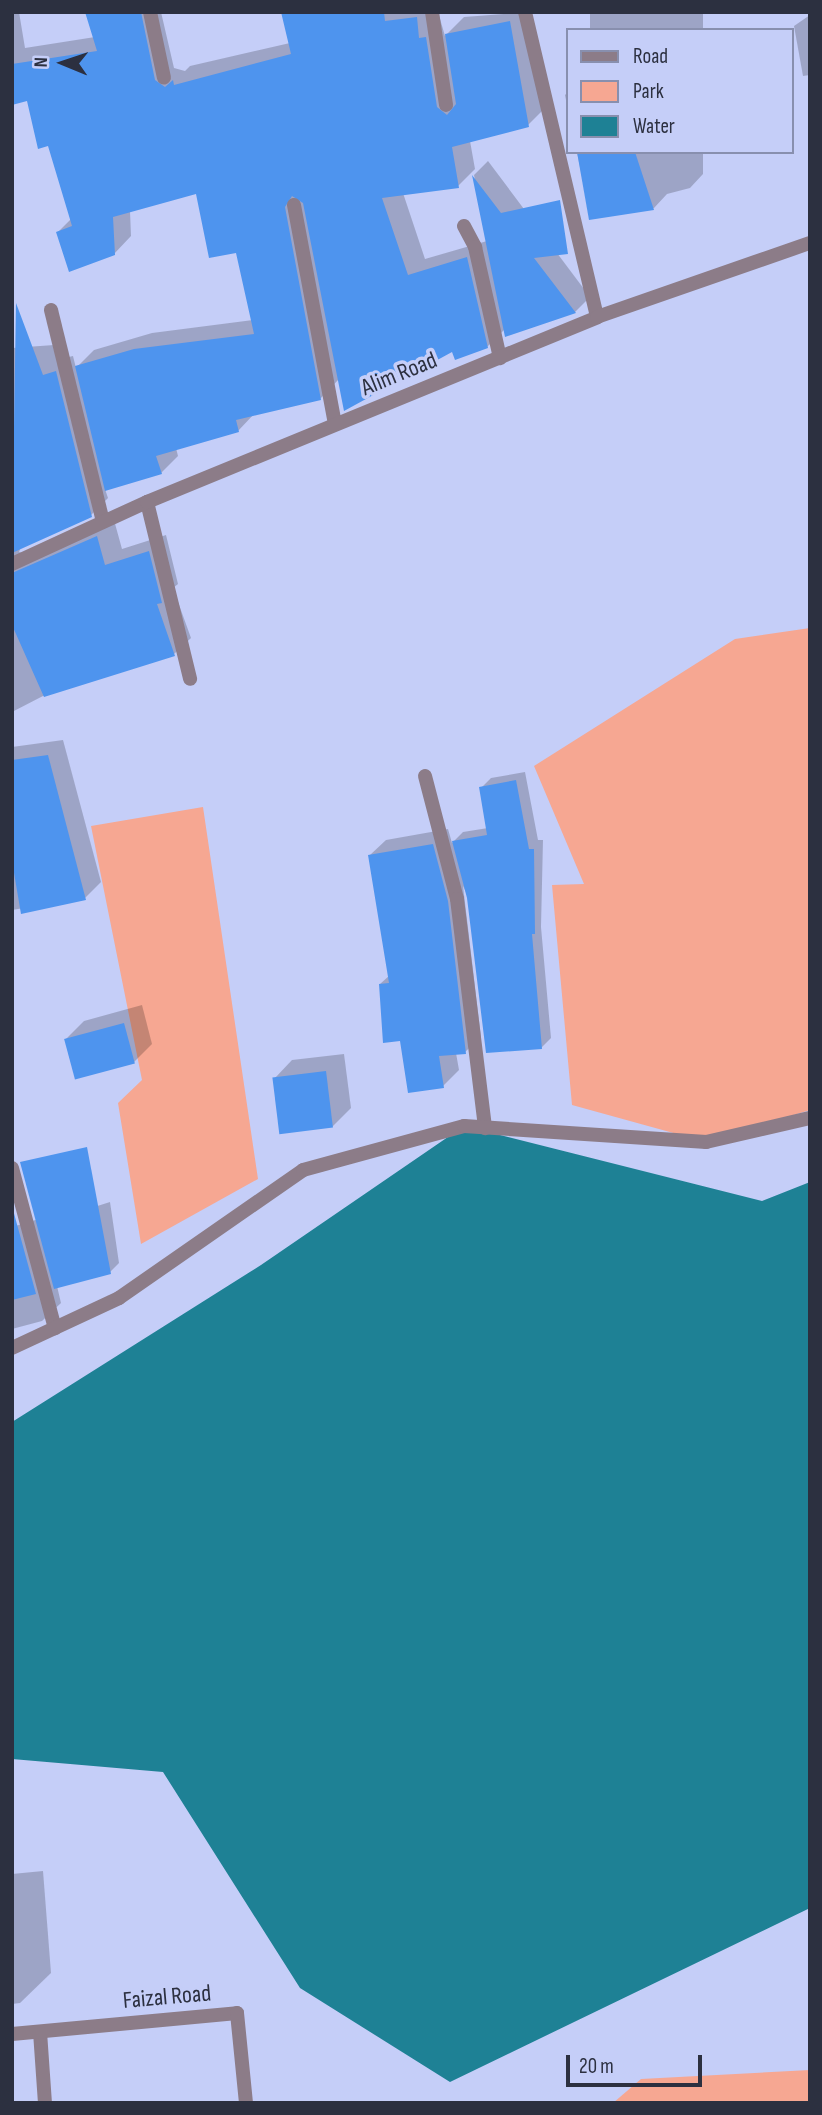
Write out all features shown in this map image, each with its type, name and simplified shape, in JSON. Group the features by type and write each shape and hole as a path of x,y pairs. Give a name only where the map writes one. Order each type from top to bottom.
{"street":[{"path":"150,12 164,78"},
{"path":"432,12 446,105"},
{"path":"525,12 597,317"},
{"path":"294,205 335,424"},
{"path":"464,226 475,247 500,358"},
{"name":"Alim Road","path":"12,564 147,502 597,317 810,243"},
{"path":"51,310 103,522"},
{"path":"147,502 190,679"},
{"path":"425,776 457,899 485,1128"},
{"path":"12,1349 119,1298 303,1170 464,1126 706,1142 810,1118"},
{"path":"12,1168 55,1328"},
{"name":"Faizal Road","path":"12,2034 237,2013 246,2103"},
{"path":"40,2032 45,2103"}],"green space":[{"path":"810,628 810,1110 706,1142 572,1105 552,885 584,884 534,766 735,639"},
{"path":"203,807 258,1179 141,1244 118,1103 142,1080 91,826"},
{"path":"810,2070 810,2103 613,2103 641,2079"}],"water":[{"path":"464,1126 762,1201 810,1182 810,1908 450,2082 300,1988 163,1772 12,1759 12,1422 261,1265"}],"building":[{"path":"85,12 141,12 155,80 165,87 173,80 174,85 291,54 281,12 384,12 385,21 417,17 419,38 426,37 437,107 447,115 456,104 445,34 510,21 529,127 452,147 459,188 382,198 408,275 467,257 488,348 455,360 452,352 344,411 303,203 292,196 285,207 321,400 236,420 239,432 156,456 162,474 105,491 75,366 134,349 254,334 236,253 209,258 196,194 113,217 115,255 69,272 56,232 72,226 48,146 38,149 27,101 12,105 12,64 97,51"},
{"path":"577,154 636,154 654,210 589,220"},
{"path":"472,175 501,213 560,200 568,254 534,258 576,313 505,337"},
{"path":"16,303 43,375 56,371 92,517 12,553"},
{"path":"97,536 105,565 149,551 162,603 157,604 175,656 44,697 12,625 12,573"},
{"path":"48,755 86,900 21,914 12,861 12,760"},
{"path":"516,780 529,849 534,849 535,934 532,934 542,1049 486,1053 467,898 452,841 487,835 479,787"},
{"path":"433,844 448,901 466,1054 439,1056 444,1088 408,1093 400,1041 383,1043 379,984 389,983 368,855"},
{"path":"124,1023 135,1064 75,1080 64,1039"},
{"path":"326,1071 333,1128 279,1134 272,1078"},
{"path":"87,1147 111,1274 54,1289 20,1162"},
{"path":"12,1206 36,1294 12,1300"}]}
